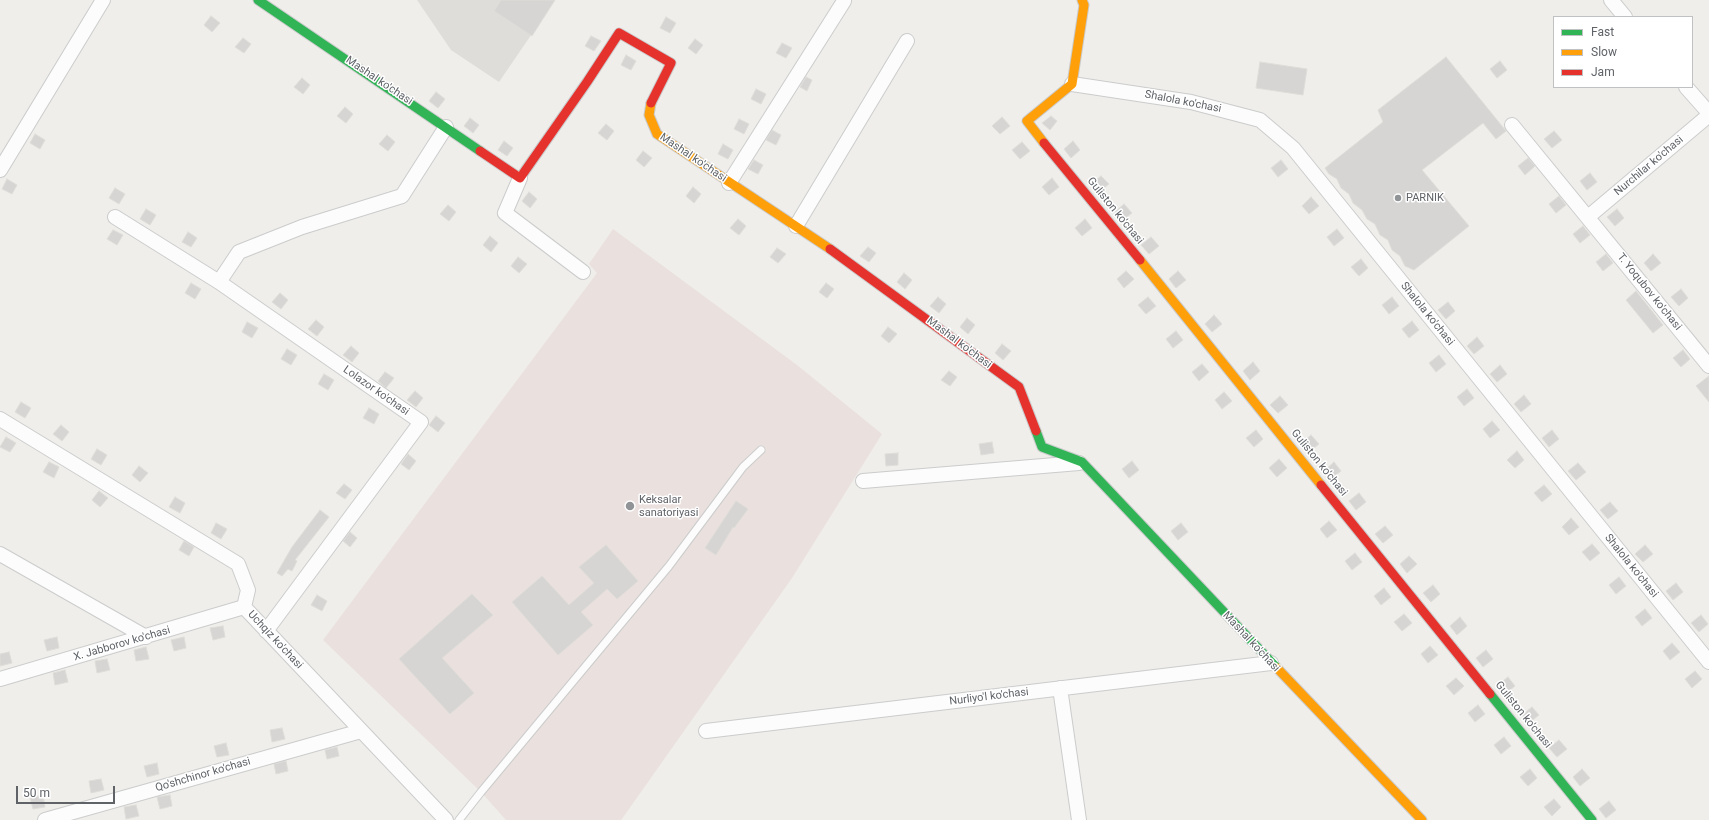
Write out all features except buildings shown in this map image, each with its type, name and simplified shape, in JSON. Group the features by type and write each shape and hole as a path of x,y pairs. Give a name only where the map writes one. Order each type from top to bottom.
{"street":[{"path":"0,170 102,0"},
{"path":"1072,84 1084,5 1082,0"},
{"path":"1611,0 1625,16"},
{"path":"729,183 844,1"},
{"name":"Mashal ko'chasi","path":"263,2 520,178 587,82 619,33 670,64 651,101 649,115 657,134 848,261 1019,387 1042,447 1082,462 1271,663 1422,820"},
{"path":"796,226 907,41"},
{"name":"Guliston ko'chasi","path":"1072,84 1027,121 1592,820"},
{"name":"Shalola ko'chasi","path":"1072,84 1191,102 1260,120 1293,148 1709,662"},
{"path":"1687,88 1709,114"},
{"name":"Nurchilar ko'chasi","path":"1588,217 1709,114"},
{"name":"T. Yoqubov ko'chasi","path":"1512,125 1709,366"},
{"path":"219,282 239,252 302,227 402,196 446,127"},
{"path":"520,178 504,213 583,272"},
{"name":"Lolazor ko'chasi","path":"115,217 219,282 421,422 266,631"},
{"name":"Uchqiz ko'chasi","path":"0,419 238,564 248,590 244,607 446,820"},
{"path":"863,481 1082,462"},
{"path":"0,554 146,637"},
{"name":"X. Jabborov ko'chasi","path":"0,679 244,607"},
{"name":"Nurliyo'l ko'chasi","path":"706,731 1271,663"},
{"path":"1060,688 1079,820"},
{"name":"Qo'shchinor ko'chasi","path":"45,820 361,731"}],"lane":[{"path":"460,820 495,774 669,566 743,467 761,450"}],"shaded area":[{"path":"417,0 555,0 499,82 451,50"},
{"name":"Keksalar sanatoriyasi","path":"613,229 797,365 882,434 792,578 621,820 506,820 481,792 323,640 597,273 589,264"}],"traffic: fast":[{"path":"258,0 480,151"},
{"path":"1036,431 1042,447 1082,462 1277,668"},
{"path":"1490,694 1592,820"}],"traffic: slow":[{"path":"1044,143 1027,121 1072,84 1084,5 1082,0"},
{"path":"651,103 649,115 657,134 830,249"},
{"path":"1140,260 1321,485"},
{"path":"1277,668 1422,820"}],"traffic: jam":[{"path":"480,151 520,178 587,82 619,33 671,63 651,103"},
{"path":"1044,143 1140,260"},
{"path":"830,249 1019,387 1036,431"},
{"path":"1321,485 1490,694"}],"place":[{"name":"PARNIK","path":"1398,198"},
{"name":"Keksalar sanatoriyasi","path":"630,506"}]}
